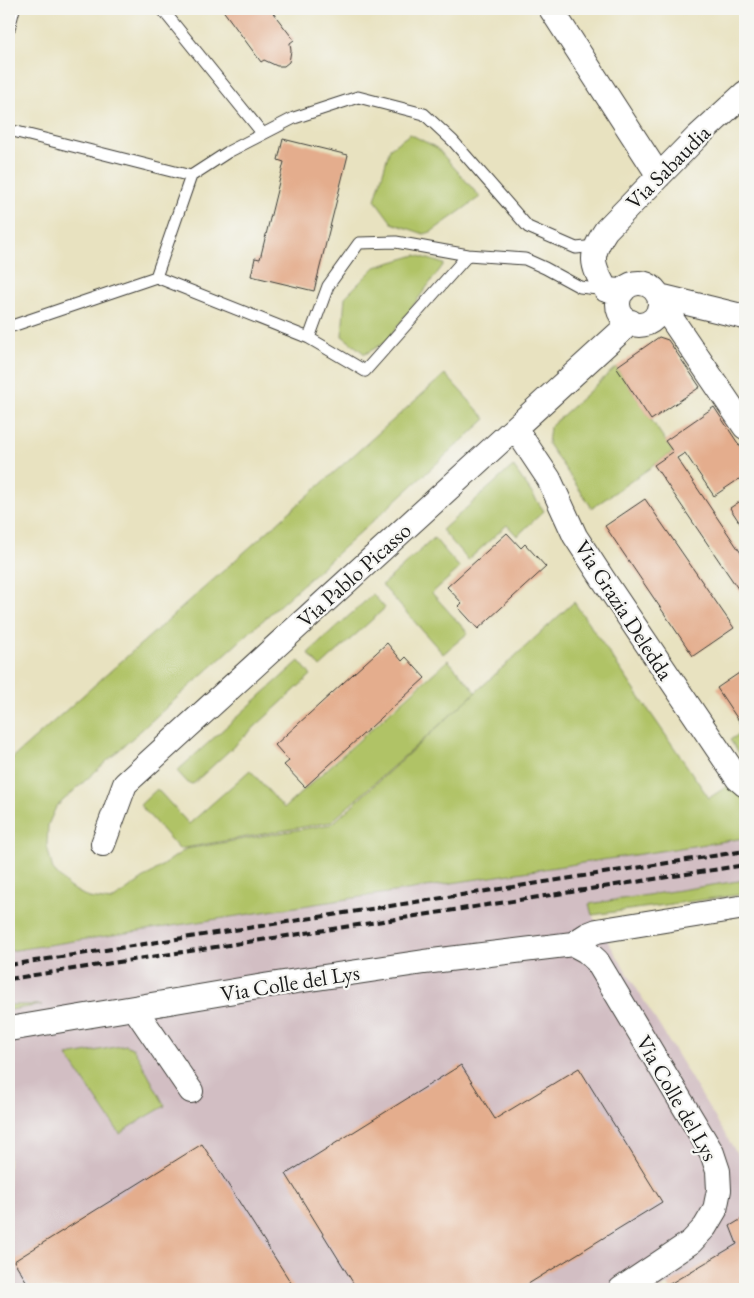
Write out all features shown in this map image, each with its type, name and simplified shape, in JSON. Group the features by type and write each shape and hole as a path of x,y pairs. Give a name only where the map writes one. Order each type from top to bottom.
{"street":[{"path":"552,9 659,176"},
{"name":"Via Sabaudia","path":"596,246 606,230 698,137 745,93"},
{"path":"596,246 593,263 598,277 614,290 619,309 626,319 638,324 644,324 656,315 659,303"},
{"path":"614,290 640,283 651,286 656,291 659,303 745,427"},
{"path":"659,303 745,317"},
{"name":"Via Pablo Picasso","path":"103,844 125,784 631,322"},
{"name":"Via Grazia Deledda","path":"515,428 548,478 575,536 598,572 732,770 745,785"},
{"name":"Via Colle del Lys","path":"9,1029 414,964 573,944 597,931 745,908"},
{"name":"Via Colle del Lys","path":"573,944 586,951 597,961 712,1153 718,1171 719,1190 715,1210 706,1227 691,1242 620,1289"},
{"path":"135,1009 191,1091"}],"lane":[{"path":"9,29 14,9"},
{"path":"162,9 263,134"},
{"path":"156,277 191,176 228,152 294,118 358,97 424,114 453,141 528,227 576,248 596,246"},
{"path":"9,130 191,176"},
{"path":"309,338 328,286 359,243 396,242 468,255 525,259 580,288 614,290"},
{"path":"9,327 156,277 309,338 365,371 468,255"}],"shaded area":[{"path":"745,838 745,880 589,904 592,915 745,1167 745,1289 671,1289 667,1285 661,1289 13,1289 9,1282 9,951"}],"green space":[{"path":"410,134 437,148 480,197 431,232 424,234 392,223 375,200 390,148"},
{"path":"416,255 444,264 386,342 365,354 342,336 345,297 375,267"},
{"path":"616,367 673,452 592,508 548,444 550,427"},
{"path":"445,374 486,419 56,807 48,825 47,846 53,870 69,887 89,898 111,901 186,849 332,824 574,602 709,798 732,783 745,802 745,838 9,951 9,761"},
{"path":"513,466 544,511 517,536 507,525 468,560 442,530"},
{"path":"434,538 460,568 432,593 468,633 443,654 382,585"},
{"path":"373,594 385,608 320,667 308,653"},
{"path":"448,660 476,692 331,822 179,849 140,805 157,789 189,824 250,770 284,808"},
{"path":"299,661 311,675 193,784 188,783 177,771"},
{"path":"745,730 745,762 730,740"},
{"path":"745,880 745,894 592,915 589,904"},
{"path":"9,1005 42,1005 9,1010"},
{"path":"126,1045 134,1049 165,1106 120,1134 67,1056"}],"building":[{"path":"222,9 270,9 294,40 290,43 289,62 284,66 277,66 264,60 261,62"},
{"path":"362,9 372,9 365,14"},
{"path":"283,139 348,155 314,291 251,276 255,258 260,259 284,162 278,160"},
{"path":"659,337 668,340 700,387 651,420 616,367"},
{"path":"714,407 745,454 745,475 714,496 685,453 677,458 745,559 745,599 654,465 673,452 665,441"},
{"path":"745,498 745,531 730,508"},
{"path":"645,499 734,628 693,656 605,526"},
{"path":"507,533 521,548 525,544 546,567 478,629 458,607 462,603 447,587"},
{"path":"387,643 402,661 406,657 425,678 305,787 284,765 289,761 275,745"},
{"path":"745,669 745,730 717,688"},
{"path":"461,1065 495,1119 579,1068 662,1202 520,1289 357,1289 286,1174"},
{"path":"202,1144 295,1289 31,1289 14,1261"},
{"path":"745,1217 745,1289 671,1289 668,1285 737,1244 730,1226"}],"railway":[{"path":"9,965 745,851"},
{"path":"9,979 745,865"}]}
